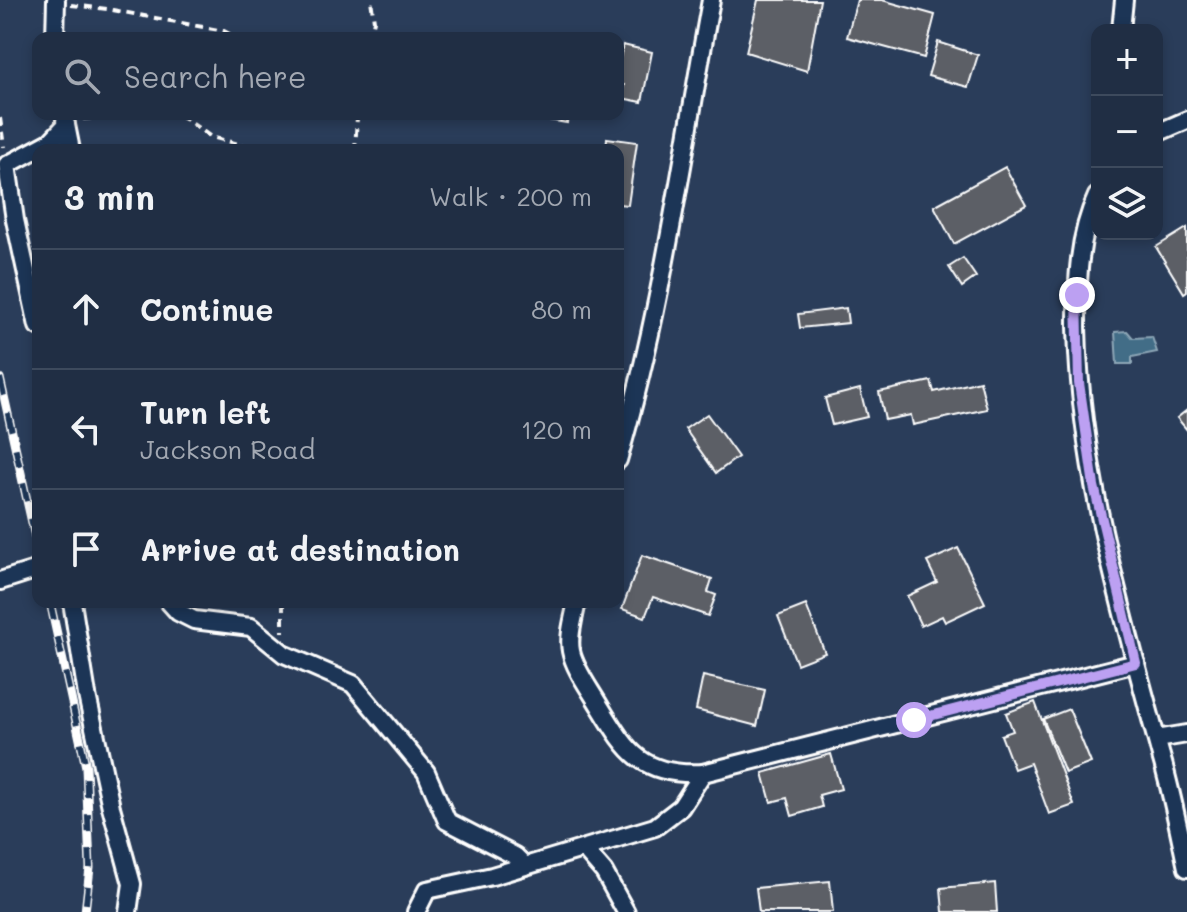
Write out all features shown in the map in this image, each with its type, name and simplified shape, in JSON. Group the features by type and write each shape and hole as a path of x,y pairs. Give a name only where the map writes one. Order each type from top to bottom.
{"street":[{"path":"624,440 666,248 711,0"},
{"path":"1122,24 1124,0"},
{"path":"55,32 56,2"},
{"path":"46,144 64,120"},
{"path":"65,120 70,144"},
{"path":"1163,130 1187,120"},
{"path":"32,152 7,165 32,298"},
{"path":"1091,211 1085,226 1077,295 1079,383 1094,486 1187,868"},
{"path":"0,581 32,571"},
{"path":"73,608 87,695 111,807 132,884 128,912"},
{"path":"174,608 194,620 251,627 284,654 353,684 426,772 447,821 515,856 524,865"},
{"path":"576,608 570,636 571,652 626,749 658,770 679,775 703,773 1136,663"},
{"path":"1157,739 1187,734"},
{"path":"416,912 427,890 492,876 655,827 681,807 703,773"},
{"path":"584,849 604,872 626,912"}],"path":[{"path":"371,0 374,21 371,32"},
{"path":"56,2 226,32"},
{"path":"0,118 7,165"},
{"path":"187,120 211,137 239,144"},
{"path":"355,144 356,120"}],"water":[{"path":"1127,331 1133,338 1152,337 1157,352 1132,357 1132,364 1117,364 1115,332"}],"building":[{"path":"758,0 820,0 807,71 746,52"},
{"path":"857,0 882,0 935,15 924,58 847,37"},
{"path":"938,42 978,55 968,87 928,76"},
{"path":"624,45 652,52 642,102 624,99"},
{"path":"607,138 637,142 628,205 624,205 624,144 606,144"},
{"path":"1005,167 1026,205 954,244 934,206"},
{"path":"1187,228 1187,291 1184,293 1156,247"},
{"path":"963,258 976,277 962,287 949,267"},
{"path":"846,308 848,323 800,328 798,314"},
{"path":"931,381 934,392 980,381 987,409 913,425 911,415 885,420 879,392"},
{"path":"860,389 867,417 832,425 825,398"},
{"path":"1187,410 1187,430 1177,418"},
{"path":"707,414 738,457 716,473 685,429"},
{"path":"958,548 985,603 945,622 942,616 921,626 907,596 937,582 927,562"},
{"path":"642,555 712,579 708,592 716,595 708,616 653,597 645,617 622,609"},
{"path":"806,605 825,653 797,664 778,616"},
{"path":"703,676 765,690 757,726 696,710"},
{"path":"1035,702 1074,805 1049,814 1030,763 1014,769 1001,735 1013,731 1006,713"},
{"path":"1069,709 1091,763 1065,773 1043,719"},
{"path":"831,754 841,789 819,795 822,807 792,816 787,798 771,802 763,773"},
{"path":"830,881 833,912 759,912 756,888"},
{"path":"995,883 997,912 943,912 941,888"}],"railway":[{"path":"0,378 32,523"},
{"path":"51,608 86,767 90,868 85,912"}],"route":[{"path":"914,720 1136,663 1094,486 1079,383 1077,295"}]}
